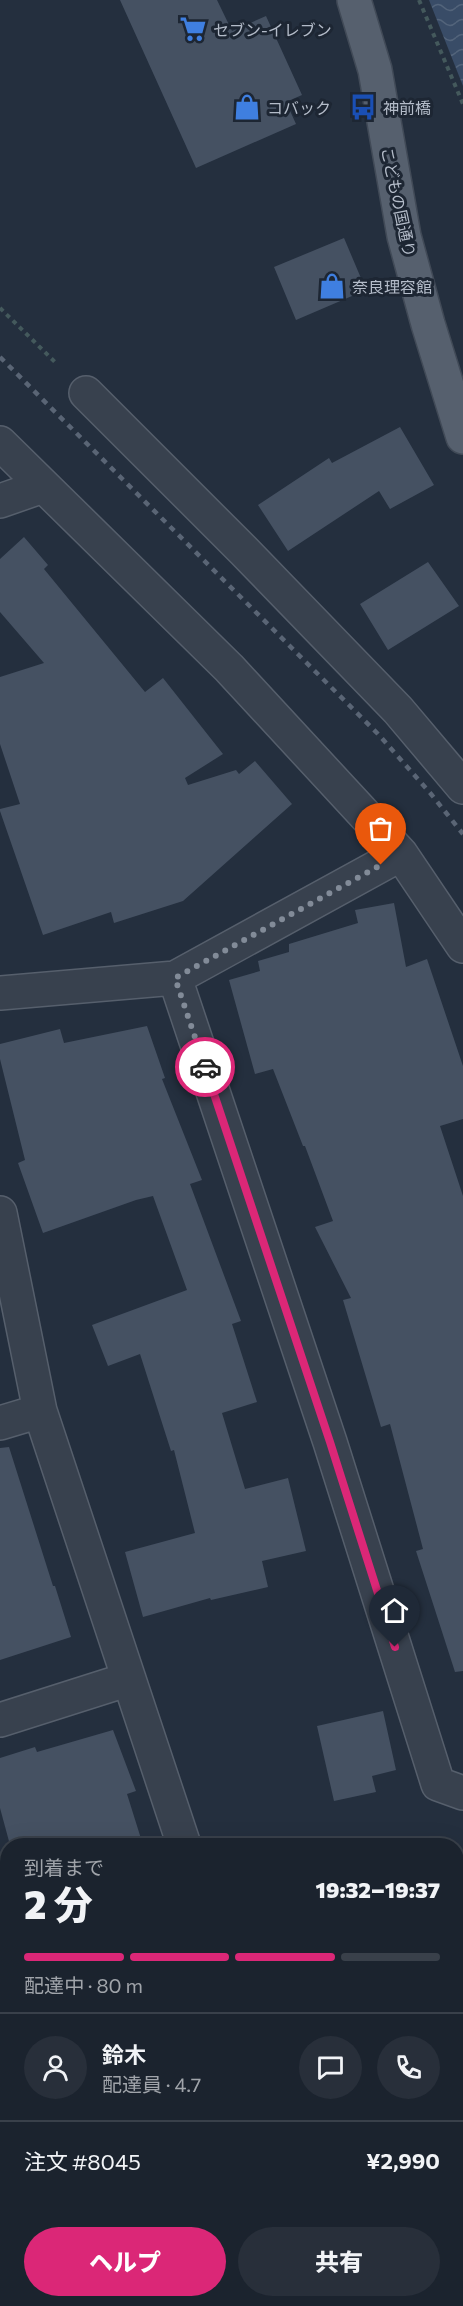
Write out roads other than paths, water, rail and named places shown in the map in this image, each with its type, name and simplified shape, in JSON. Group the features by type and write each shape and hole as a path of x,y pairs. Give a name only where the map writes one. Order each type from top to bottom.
{"main road":[{"name":"こどもの国通り","path":"354,0 375,70 404,236 463,437"}],"street":[{"path":"86,393 236,542 398,710 463,787"},
{"path":"0,443 229,668 401,854 463,946"},
{"path":"0,501 43,486"},
{"path":"0,993 175,978 401,854"},
{"path":"175,978 330,1442 438,1784 463,1793"},
{"path":"0,1213 40,1411 182,1838"},
{"path":"0,1424 40,1411"},
{"path":"0,1720 129,1679"}],"water":[{"path":"429,0 463,0 463,86"}],"railway":[{"path":"0,357 378,734 463,834"}],"place":[{"name":"セブン-イレブン","path":"193,29"},
{"name":"コバック","path":"247,107"},
{"name":"神前橋","path":"363,107"},
{"name":"奈良理容館","path":"332,286"}]}
